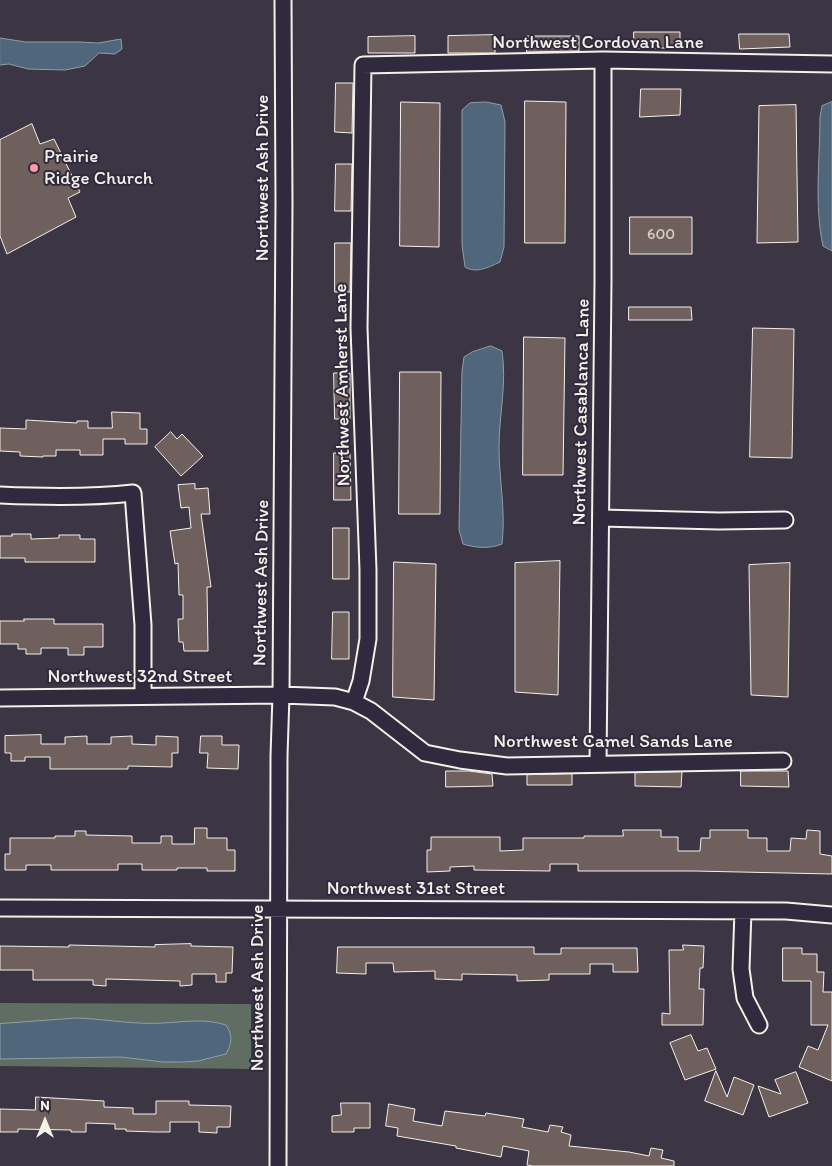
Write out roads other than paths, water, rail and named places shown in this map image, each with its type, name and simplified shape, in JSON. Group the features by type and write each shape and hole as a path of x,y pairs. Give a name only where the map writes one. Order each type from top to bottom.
{"street":[{"name":"Northwest Ash Drive","path":"278,1166 278,909 284,203 283,0"},
{"name":"Northwest Cordovan Lane","path":"363,65 603,60 832,64"},
{"name":"Northwest Casablanca Lane","path":"598,764 603,60"},
{"name":"Northwest Amherst Lane","path":"354,702 368,639 368,560 359,328 363,65"},
{"path":"0,495 69,498 133,494 143,625 143,696"},
{"path":"601,518 718,521 785,520"},
{"name":"Northwest 32nd Street","path":"0,698 281,695"},
{"name":"Northwest Camel Sands Lane","path":"281,695 335,697 354,702 371,711 425,753 460,760 507,766 783,762"},
{"name":"Northwest 31st Street","path":"0,908 786,911 832,915"},
{"path":"743,911 741,969 745,998 759,1025"}],"water":[{"path":"0,38 26,42 98,43 121,39 122,49 115,54 99,53 85,66 65,70 28,69 9,64 0,65"},
{"path":"486,102 501,105 505,122 504,247 500,262 474,270 465,267 462,245 462,110 470,103"},
{"path":"832,102 832,251 823,246 818,198 820,117 822,106"},
{"path":"491,346 502,351 503,363 499,447 503,532 502,544 493,547 483,547 463,544 459,530 462,371 464,357 472,352"},
{"path":"77,1018 142,1023 194,1021 218,1023 226,1025 231,1036 230,1046 226,1054 198,1061 183,1062 163,1062 121,1057 0,1059 0,1024"}],"place":[{"name":"Prairie Ridge Church","path":"34,168"}]}
